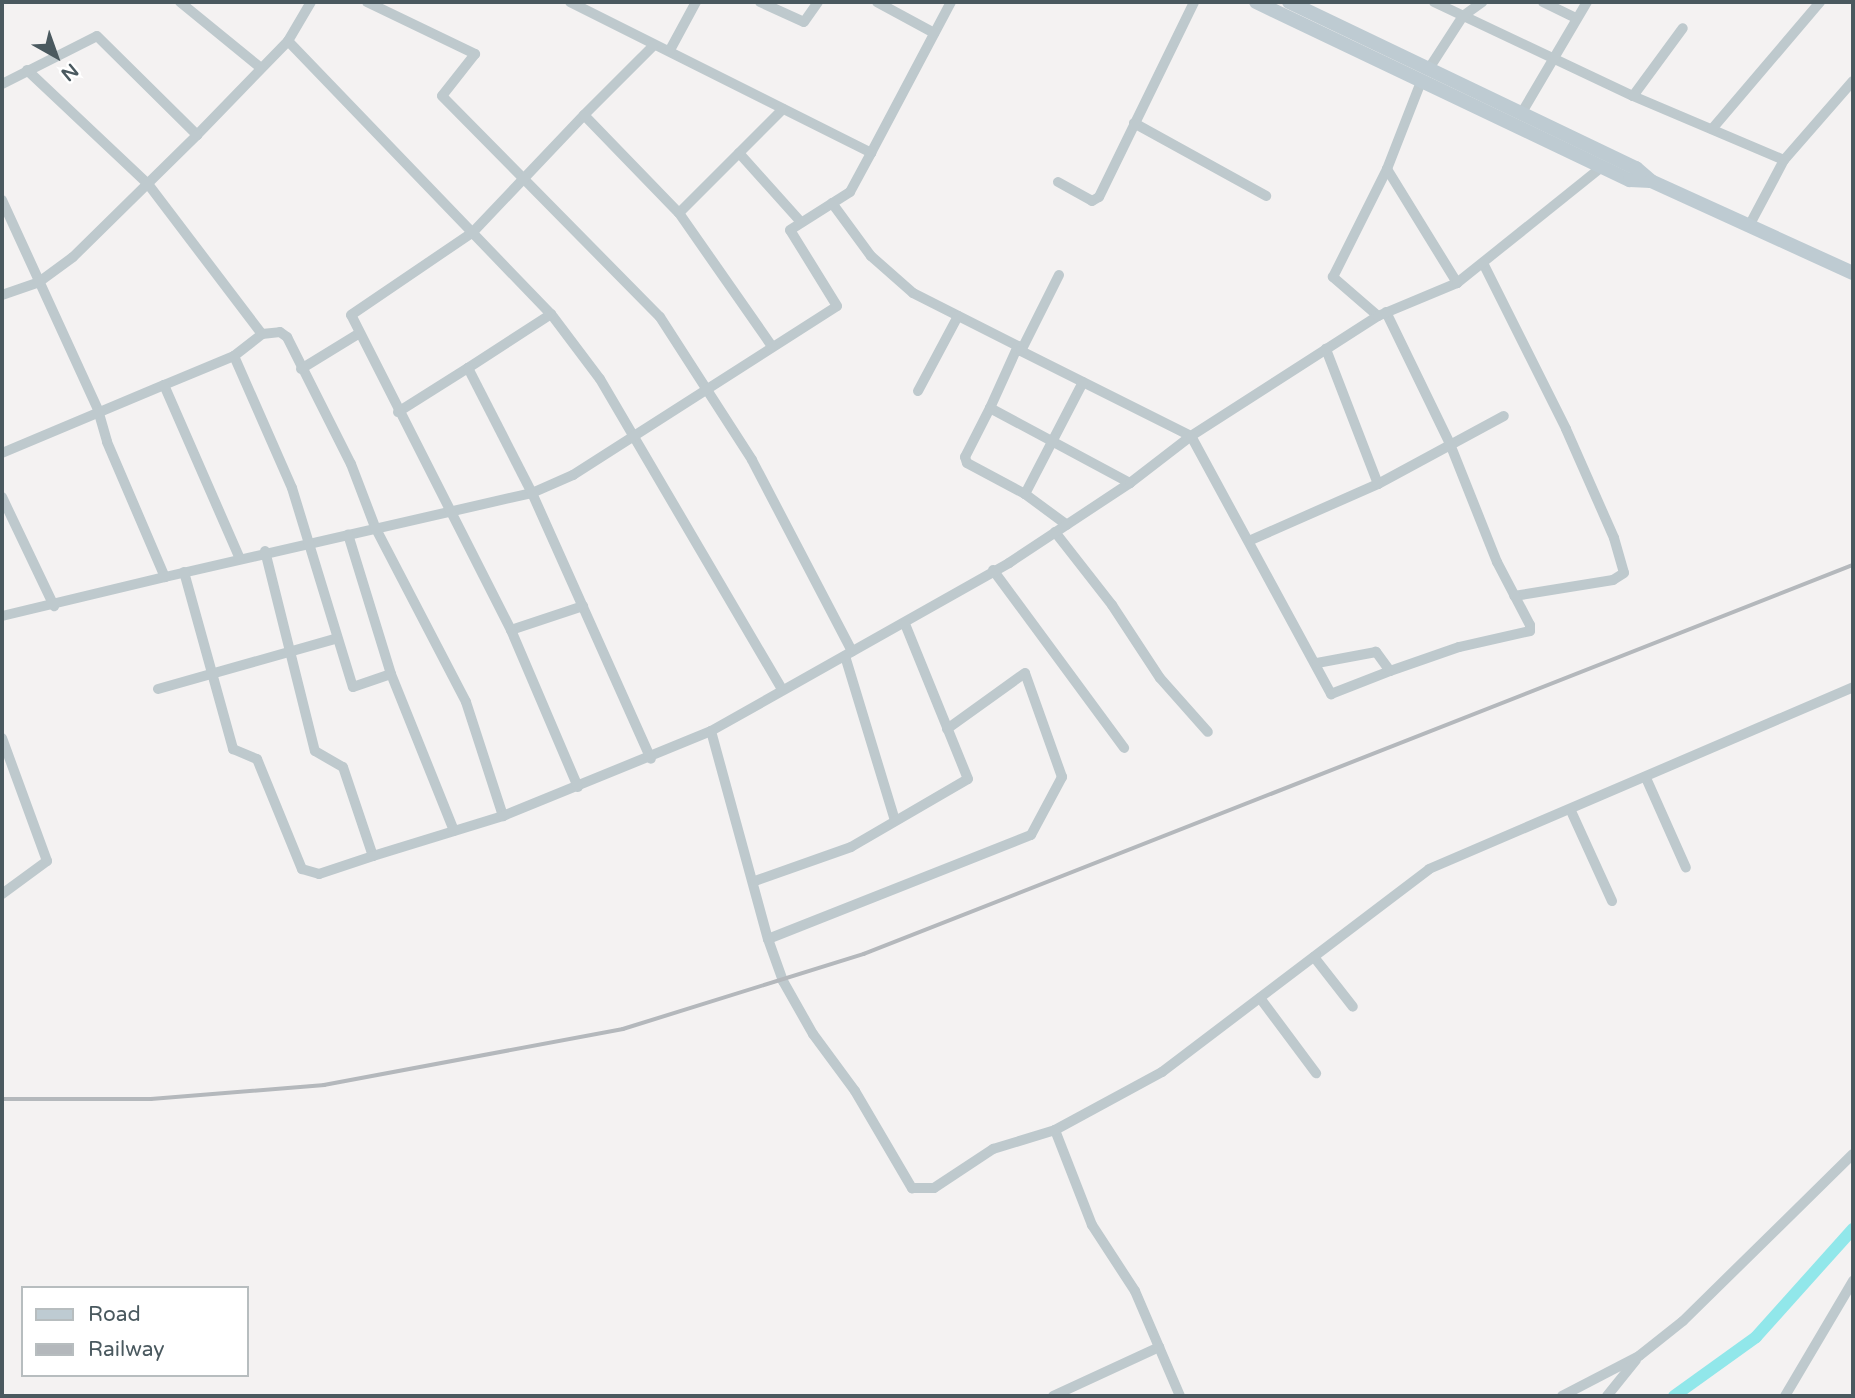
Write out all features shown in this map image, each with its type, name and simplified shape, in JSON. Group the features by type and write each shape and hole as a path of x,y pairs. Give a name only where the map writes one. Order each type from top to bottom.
{"main road":[{"path":"1256,2 1425,76 1521,114 1636,168 1651,181 1853,273"},
{"path":"1289,2 1602,167 1630,180 1651,181"}],"street":[{"path":"180,2 261,68"},
{"path":"2,295 38,282 73,257 288,41 311,2"},
{"path":"368,2 475,54 442,96 660,317 752,460 849,653 895,821"},
{"path":"570,2 653,46 670,50 762,102 783,109 871,153"},
{"path":"670,50 696,2"},
{"path":"760,2 804,22 818,2"},
{"path":"877,2 934,33"},
{"path":"2,617 239,557 532,493 573,475 706,391 771,345 837,306 790,230 800,221 832,204 855,184 951,2"},
{"path":"1058,182 1097,200 1194,2"},
{"path":"1434,2 1633,96 1784,160"},
{"path":"1059,275 1021,351 1191,436 1251,540 1297,639 1317,663 1331,694 1459,647 1530,631 1450,444 1382,314 1333,277 1387,169 1425,76 1463,16 1482,2"},
{"path":"1543,2 1576,18"},
{"path":"1521,114 1587,2"},
{"path":"1712,129 1820,2"},
{"path":"1633,96 1684,27"},
{"path":"2,83 97,36 197,135"},
{"path":"288,41 551,314 600,379 782,689"},
{"path":"578,787 511,630 453,512 358,334 351,315 473,232 653,46"},
{"path":"27,70 148,184 262,334"},
{"path":"1749,226 1784,160 1853,81"},
{"path":"679,213 783,109"},
{"path":"584,116 679,213 771,345"},
{"path":"1134,123 1266,196"},
{"path":"740,153 800,221"},
{"path":"184,572 233,749 257,759 302,869 319,874 503,816 651,759 711,731 782,689 905,624 1067,525 1130,483 1191,436 1382,314 1457,283 1484,265 1602,167"},
{"path":"1387,169 1457,283"},
{"path":"2,200 98,410 107,442 166,577"},
{"path":"832,204 891,276 958,316 1018,346 965,457 967,463 1026,494 1067,525"},
{"path":"1484,265 1566,429 1614,538 1624,573 1613,580 1514,596"},
{"path":"398,412 551,314"},
{"path":"918,391 958,316"},
{"path":"2,453 98,410 234,356 262,334 284,333 351,464 375,527 466,702 503,816"},
{"path":"301,369 358,334"},
{"path":"1326,349 1378,484"},
{"path":"234,356 311,543 335,639 353,687 391,674"},
{"path":"468,368 532,493 651,759"},
{"path":"1026,494 1083,382"},
{"path":"164,385 239,557"},
{"path":"990,408 1130,483"},
{"path":"1251,540 1378,484 1504,416"},
{"path":"2,497 54,606"},
{"path":"1055,532 1112,605 1160,678 1208,732"},
{"path":"348,534 391,674 454,831"},
{"path":"265,551 288,653 315,751 343,767 373,856"},
{"path":"993,570 1124,748"},
{"path":"511,630 583,606"},
{"path":"755,881 851,847 968,779 905,624"},
{"path":"158,689 335,639"},
{"path":"1317,663 1376,652 1390,671"},
{"path":"768,939 1031,835 1062,777 1026,673 947,729"},
{"path":"711,731 755,881 768,939 783,981 813,1034 855,1091 912,1188 933,1188 993,1149 1055,1130 1162,1072 1429,869 1571,811 1853,687"},
{"path":"2,738 47,861 2,894"},
{"path":"1646,778 1686,868"},
{"path":"1571,811 1612,901"},
{"path":"1314,957 1353,1007"},
{"path":"1260,998 1316,1073"},
{"path":"1055,1130 1092,1225 1135,1291 1180,1396"},
{"path":"1607,1396 1639,1356 1723,1285 1853,1154"},
{"path":"1786,1396 1853,1281"},
{"path":"1053,1396 1159,1348"},
{"path":"1562,1396 1639,1356"}],"waterway":[{"path":"1674,1396 1756,1337 1853,1229"}],"railway":[{"path":"2,1099 151,1099 324,1085 623,1029 864,954 1853,565"}]}
